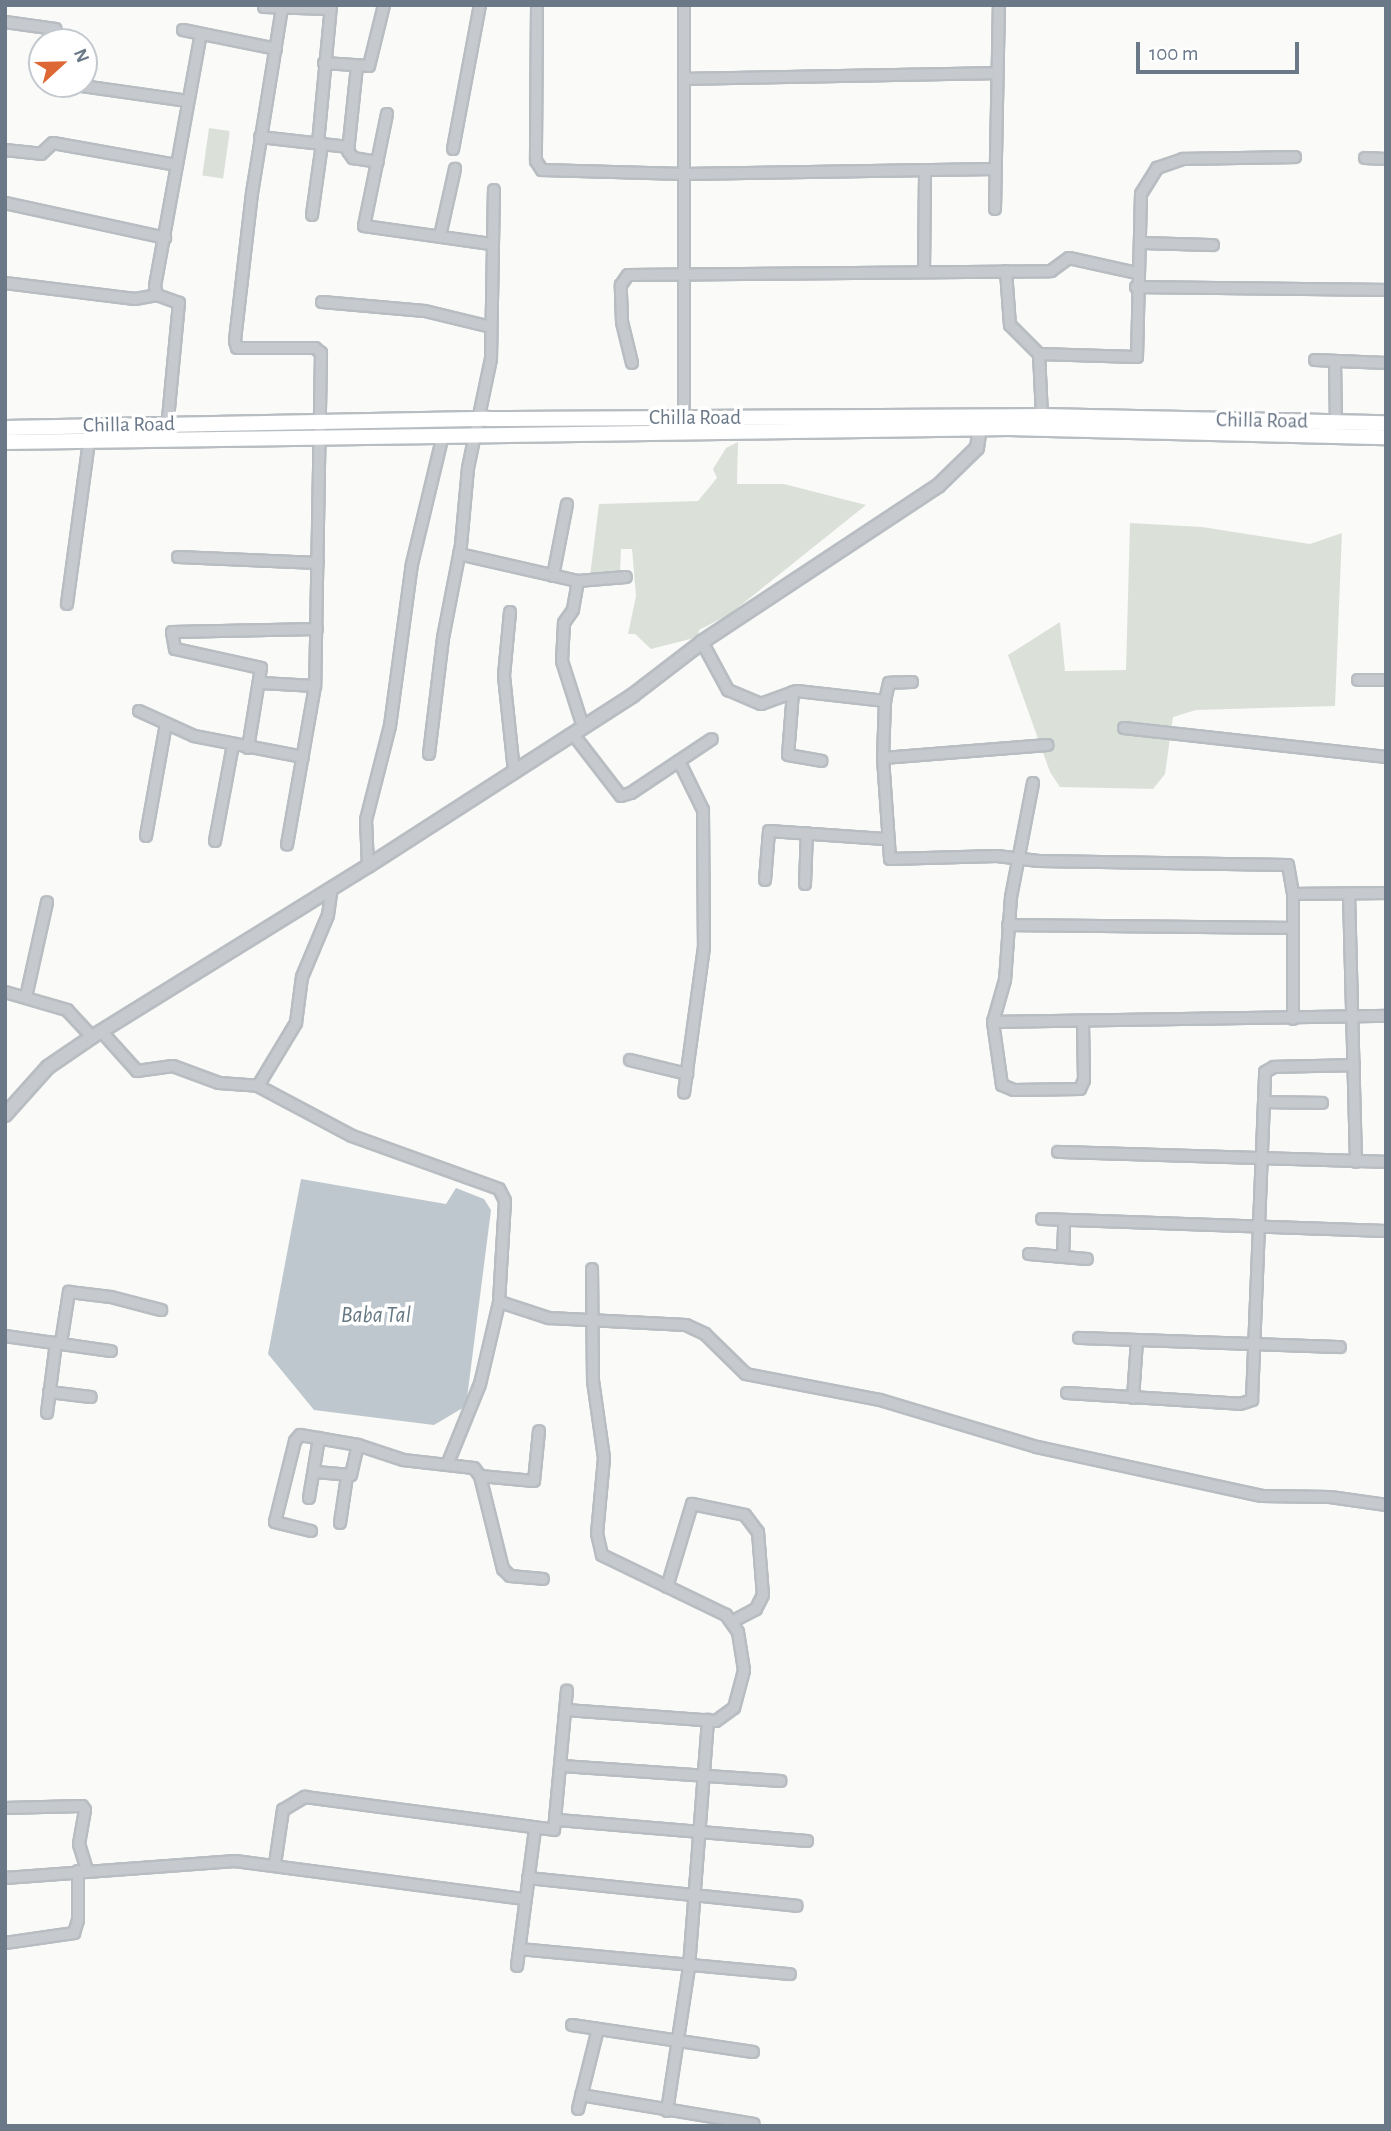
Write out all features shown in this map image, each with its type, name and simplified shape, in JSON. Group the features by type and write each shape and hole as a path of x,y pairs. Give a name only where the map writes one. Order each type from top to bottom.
{"main road":[{"name":"Chilla Road","path":"5,428 481,419 684,425 981,423 1042,416 1136,426 1386,423"},
{"path":"981,423 1136,426 1386,438"},
{"path":"5,442 475,435 684,425"}],"street":[{"path":"324,63 357,66 370,63 384,5"},
{"path":"453,149 480,5"},
{"path":"537,5 536,161 542,170 684,174 995,169"},
{"path":"684,5 684,425"},
{"path":"995,209 999,5"},
{"path":"264,7 331,7 312,215"},
{"path":"282,8 260,137 235,345 319,349 315,686 287,845"},
{"path":"5,22 49,28"},
{"path":"183,30 276,49"},
{"path":"157,295 164,237 201,34"},
{"path":"357,66 348,146 353,158 378,162"},
{"path":"684,79 997,73"},
{"path":"98,88 188,101"},
{"path":"387,114 364,226 491,244"},
{"path":"260,137 348,146"},
{"path":"5,150 41,154 53,144 177,165"},
{"path":"1039,354 1137,357 1136,287 1141,194 1157,168 1183,159 1296,157"},
{"path":"1365,158 1386,159"},
{"path":"440,236 455,169"},
{"path":"924,271 925,170"},
{"path":"429,754 475,435 481,419 491,327 494,190"},
{"path":"5,203 164,237"},
{"path":"1140,243 1213,245"},
{"path":"632,363 622,322 625,279 636,274 1055,270 1060,261 1069,258 1137,273"},
{"path":"1006,271 1010,325 1039,354 1042,416"},
{"path":"5,283 135,299 157,295 179,303 166,440"},
{"path":"1136,287 1386,290"},
{"path":"322,302 425,311 491,327"},
{"path":"1315,360 1386,363"},
{"path":"1335,362 1336,422"},
{"path":"5,1115 48,1067 578,730 702,642 938,486 977,449 981,423"},
{"path":"368,866 366,820 390,726 411,564 443,435"},
{"path":"67,604 89,441"},
{"path":"553,576 567,504"},
{"path":"459,554 578,581 626,577"},
{"path":"178,556 318,563"},
{"path":"578,581 573,610 564,623 562,661 578,730 621,796 712,739"},
{"path":"510,612 504,676 514,771"},
{"path":"248,748 263,673 257,666 175,649 172,632 317,629"},
{"path":"702,642 723,684 737,696 768,704 793,692 885,701"},
{"path":"1357,680 1386,680"},
{"path":"912,682 889,683 885,701 883,758 887,856 896,861 1018,859 1283,863 1291,868 1293,894 1293,1019"},
{"path":"261,683 315,686"},
{"path":"793,692 788,755 821,761"},
{"path":"139,711 166,724 233,745 303,757"},
{"path":"146,836 166,724"},
{"path":"1124,728 1386,757"},
{"path":"215,841 233,745"},
{"path":"883,758 1047,745"},
{"path":"679,761 703,810 704,947 684,1093"},
{"path":"1033,783 1008,926 1005,980 993,1022 1002,1085 1014,1090 1062,1090 1084,1086 1083,1021"},
{"path":"765,880 765,835 775,831 886,839"},
{"path":"805,884 807,833"},
{"path":"258,1086 296,1023 302,977 328,915 332,888"},
{"path":"1293,894 1386,894"},
{"path":"1349,894 1356,1162"},
{"path":"26,997 47,902"},
{"path":"1008,926 1293,928"},
{"path":"5,992 67,1010 137,1071 173,1066 219,1083 258,1086 352,1136 499,1189 505,1201 499,1302 480,1384 448,1463"},
{"path":"993,1022 1386,1016"},
{"path":"630,1060 687,1074"},
{"path":"1067,1393 1248,1403 1253,1395 1256,1345 1258,1226 1268,1068 1354,1065"},
{"path":"1264,1102 1322,1103"},
{"path":"1058,1152 1386,1163"},
{"path":"1042,1219 1386,1231"},
{"path":"1063,1256 1064,1220"},
{"path":"1029,1254 1087,1259"},
{"path":"566,1710 708,1720 724,1718 741,1693 743,1651 733,1621 608,1561 598,1546 604,1458 593,1381 592,1269"},
{"path":"47,1413 69,1292 162,1310"},
{"path":"499,1302 531,1315 696,1328 746,1374 880,1401 1037,1447 1262,1496 1330,1497 1386,1505"},
{"path":"5,1336 111,1351"},
{"path":"1079,1338 1340,1347"},
{"path":"1133,1398 1136,1341"},
{"path":"49,1392 91,1397"},
{"path":"480,1476 534,1480 539,1431"},
{"path":"311,1531 277,1525 276,1517 295,1441 300,1435 358,1445 403,1460 474,1468 480,1476 503,1569 510,1576 543,1579"},
{"path":"309,1498 316,1472 320,1438"},
{"path":"316,1472 347,1476 355,1470 358,1445"},
{"path":"340,1523 347,1476"},
{"path":"667,1587 692,1504 745,1515 758,1532 763,1595 756,1609 733,1621"},
{"path":"275,1864 283,1810 295,1798 305,1797 535,1830 554,1830 558,1820 567,1691"},
{"path":"667,2111 689,1967 708,1720"},
{"path":"562,1766 780,1781"},
{"path":"5,1808 82,1806 85,1810 79,1844 82,1871 78,1920 74,1933 5,1943"},
{"path":"558,1820 807,1841"},
{"path":"517,1966 535,1830"},
{"path":"5,1878 235,1861 275,1864 526,1899"},
{"path":"528,1878 694,1898 797,1906"},
{"path":"519,1949 689,1967 790,1974"},
{"path":"572,2025 753,2052"},
{"path":"578,2109 598,2029"},
{"path":"581,2095 754,2124"}],"shaded area":[{"path":"209,128 230,131 223,178 202,176"},
{"path":"738,442 737,484 784,484 866,505 730,614 699,630 698,637 651,649 635,634 628,634 636,596 632,549 621,549 620,574 590,576 599,504 698,501 717,478 713,469 726,448"},
{"path":"1130,523 1202,527 1310,544 1342,533 1335,706 1196,710 1173,717 1165,774 1153,789 1060,787 1050,772 1008,655 1060,622 1065,671 1126,670"}],"water":[{"name":"Baba Tal","path":"301,1179 446,1204 456,1188 484,1199 491,1210 466,1406 434,1425 314,1410 268,1354"}]}
